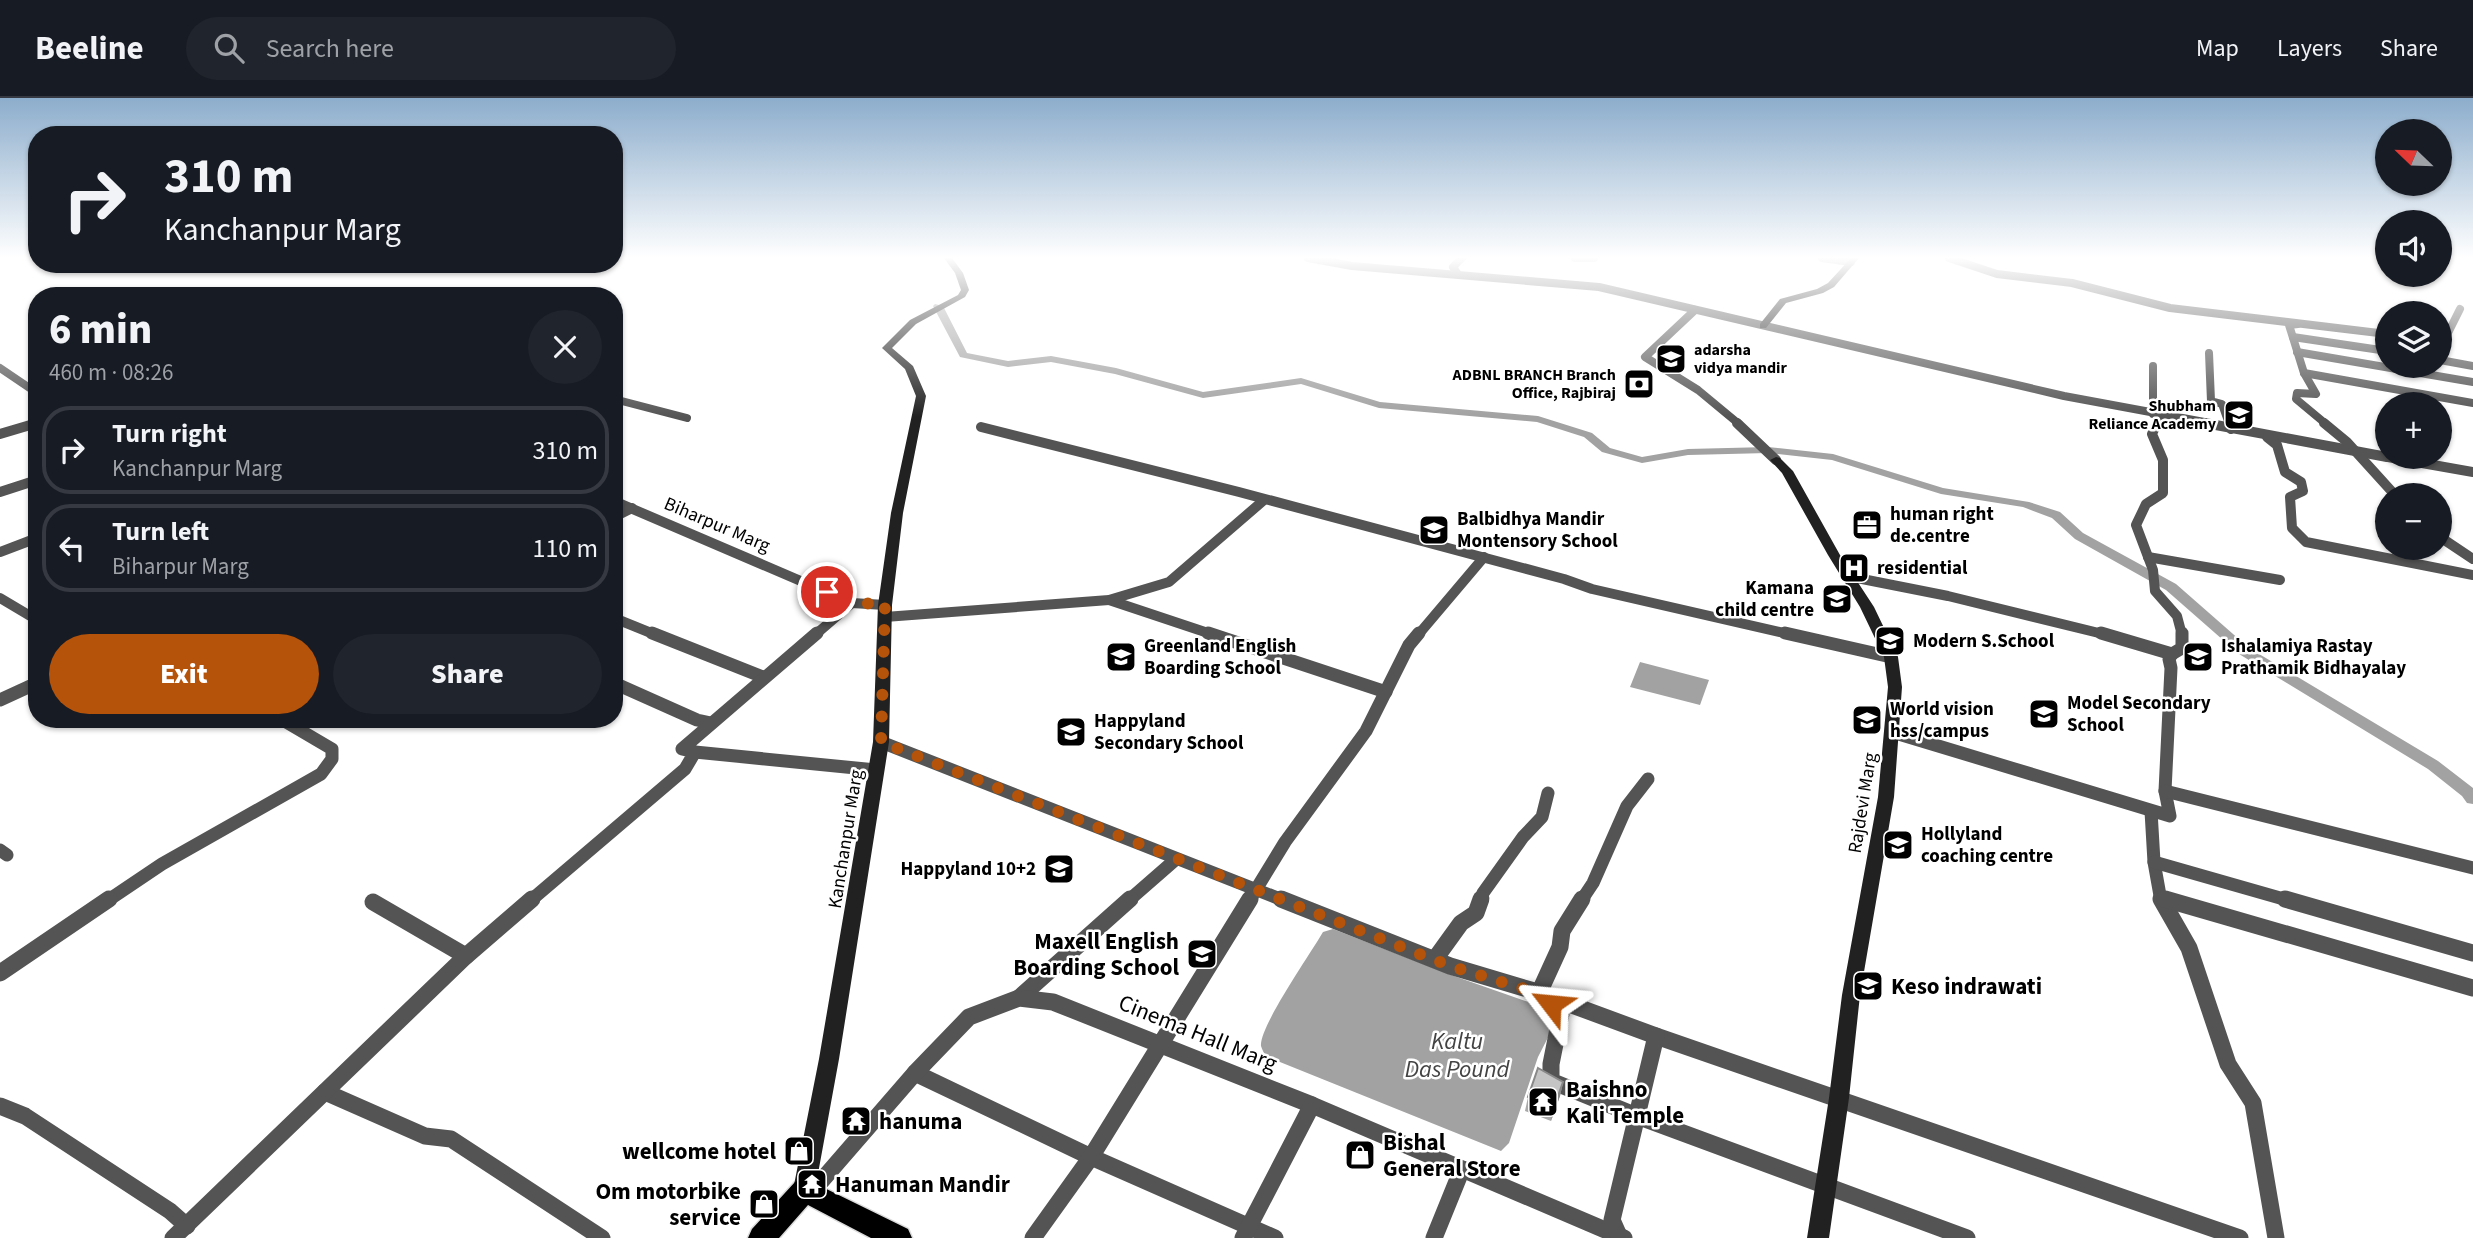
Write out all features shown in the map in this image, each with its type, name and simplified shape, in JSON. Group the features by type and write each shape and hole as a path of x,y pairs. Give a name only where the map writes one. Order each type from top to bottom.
{"main road":[{"name":"Kanchanpur Marg","path":"807,1192 881,742 885,611 897,513 921,396 909,368 887,348 905,326 929,311"},
{"path":"1763,326 1775,311"},
{"name":"Rajdevi Marg","path":"1776,460 1787,471 1867,607 1892,657 1895,687 1886,797 1850,995 1839,1098 1818,1238"},
{"path":"762,1238 807,1192 898,1238"}],"street":[{"path":"1694,311 1646,357 1678,373 1741,425 1776,460"},
{"path":"1700,311 2064,396 2375,455"},
{"path":"2196,311 2375,333"},
{"path":"2298,324 2289,325 2304,373 2316,394 2297,393 2296,399 2326,421 2384,483"},
{"path":"2293,337 2375,349"},
{"path":"2297,352 2473,382"},
{"path":"2209,353 2211,401 2222,404 2231,429"},
{"path":"2452,362 2473,366"},
{"path":"1892,732 2170,816 2165,791 2171,668 2169,659 2172,653 2182,648 2183,627 2173,609 2155,591 2148,557 2136,525 2146,504 2163,493 2163,460 2152,434 2157,415 2153,366"},
{"path":"0,369 28,387"},
{"path":"2304,373 2473,403"},
{"path":"623,402 687,418"},
{"path":"0,434 28,425"},
{"path":"981,427 1484,557 1592,589 1892,657"},
{"path":"2265,435 2277,445 2285,472 2301,482 2302,491 2290,497 2292,528 2306,542 2473,575"},
{"path":"2452,468 2473,471"},
{"path":"0,492 28,483"},
{"name":"Biharpur Marg","path":"623,504 852,603 885,611 1109,600 1169,582 1264,500"},
{"path":"623,512 632,508"},
{"path":"0,552 28,541"},
{"path":"2452,545 2469,556"},
{"path":"1033,1238 1091,1157 1158,1044 1285,842 1366,732 1409,645 1484,557"},
{"path":"2148,557 2280,580"},
{"path":"1847,576 1948,596 2172,653"},
{"path":"0,598 28,615"},
{"path":"1109,600 1386,692"},
{"path":"852,603 682,749 876,769"},
{"path":"623,622 763,677"},
{"path":"0,700 28,686"},
{"path":"623,687 697,720 711,723"},
{"path":"0,973 162,864 321,774 332,760 332,749 296,728"},
{"path":"881,742 1435,960 1540,994 2240,1238"},
{"path":"0,1106 25,1116 170,1211 180,1232 466,956 685,769 695,752"},
{"path":"1540,994 1560,947 1562,931 1593,883 1627,806 1648,779"},
{"path":"2165,791 2473,868"},
{"path":"1435,960 1461,923 1476,913 1483,893 1523,838 1542,817 1548,793"},
{"path":"2151,811 2154,862 2161,898 2189,948 2228,1065 2253,1103 2276,1238"},
{"path":"1019,998 1175,859"},
{"path":"2154,862 2473,953"},
{"path":"2161,898 2473,988"},
{"path":"373,902 466,956"},
{"path":"1540,994 1561,1014 1551,1064 1551,1081 1637,1116 1967,1238"},
{"name":"Cinema Hall Marg","path":"807,1192 969,1017 1019,998 1053,1002 1312,1105 1622,1237"},
{"path":"1622,1237 1612,1220 1656,1036"},
{"path":"915,1073 1246,1232 1275,1238"},
{"path":"324,1092 425,1136 451,1139 602,1238"},
{"path":"1246,1232 1312,1105"},
{"path":"1434,1238 1462,1169"}],"water":[{"path":"1640,662 1709,680 1700,705 1630,687"},
{"name":"Kaltu Das Pound","path":"1333,929 1551,1010 1558,1018 1538,1057 1509,1143 1501,1151 1265,1056 1261,1046 1268,1023 1323,932"}],"building":[{"path":"1538,1068 1563,1082 1554,1107 1528,1097"}],"waterway":[{"path":"941,311 963,355 1008,364 1051,359 1116,371 1203,395 1301,381 1379,405 1538,419 1588,435 1606,450 1642,460 1688,452 1768,450 1833,457 1941,491 2025,504 2056,515 2079,536 2171,587 2244,651 2433,765 2473,799"}],"place":[{"name":"adarsha vidya mandir","path":"1671,359"},
{"name":"ADBNL BRANCH Branch Office, Rajbiraj","path":"1639,384"},
{"name":"Shubham Reliance Academy","path":"2239,415"},
{"name":"human right de.centre","path":"1867,525"},
{"name":"Balbidhya Mandir Montensory School","path":"1434,530"},
{"name":"residential","path":"1854,568"},
{"name":"Kamana child centre","path":"1837,599"},
{"name":"Modern S.School","path":"1890,641"},
{"name":"Greenland English Boarding School","path":"1121,657"},
{"name":"Ishalamiya Rastay Prathamik Bidhayalay","path":"2198,657"},
{"name":"Model Secondary School","path":"2044,714"},
{"name":"World vision hss/campus","path":"1867,720"},
{"name":"Happyland Secondary School","path":"1071,732"},
{"name":"Hollyland coaching centre","path":"1898,845"},
{"name":"Happyland 10+2","path":"1059,869"},
{"name":"Maxell English Boarding School","path":"1202,954"},
{"name":"Keso indrawati","path":"1868,986"},
{"name":"Baishno Kali Temple","path":"1543,1102"},
{"name":"hanuma","path":"856,1121"},
{"name":"wellcome hotel","path":"799,1151"},
{"name":"Bishal General Store","path":"1360,1155"},
{"name":"Hanuman Mandir","path":"812,1184"},
{"name":"Om motorbike service","path":"764,1204"}],"route":[{"path":"827,592 852,603 885,604 881,742 1450,966 1541,994 1551,1004"}]}
